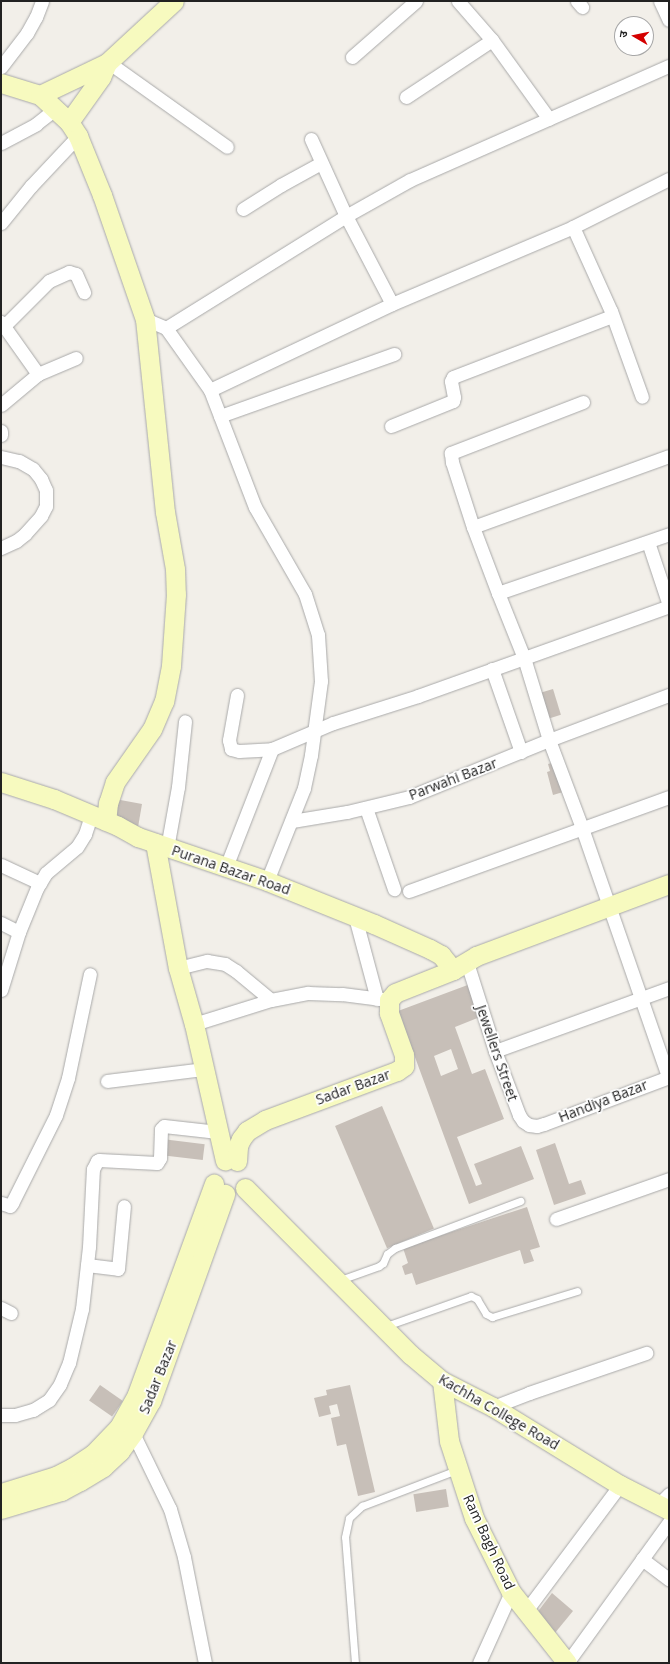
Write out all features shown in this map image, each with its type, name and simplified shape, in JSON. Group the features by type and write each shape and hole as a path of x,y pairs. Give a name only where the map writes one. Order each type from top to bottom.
{"street":[{"path":"1,68 27,33 36,17 42,1"},
{"path":"40,95 107,63 174,1"},
{"path":"352,57 416,1"},
{"path":"458,1 492,40 548,118"},
{"path":"660,1 669,20"},
{"path":"406,97 492,40"},
{"path":"1,223 32,186 74,129 107,63"},
{"path":"107,63 227,147"},
{"path":"166,328 346,216 410,180 669,66"},
{"path":"1,83 40,95 74,129 102,195 145,319 165,512 175,569 176,594 172,659 164,701 152,729 115,782 108,803 99,818 77,847 46,873 40,883 19,932 1,990"},
{"path":"1,143 36,124 55,109"},
{"path":"311,140 346,216 392,304"},
{"path":"243,209 321,163"},
{"path":"210,390 392,304 573,227 669,179"},
{"path":"573,227 612,316 642,397"},
{"path":"38,374 2,324 49,281 69,272 76,274 84,292"},
{"path":"392,426 453,401 454,398 451,381 453,377 612,316"},
{"path":"145,319 166,328 210,390 255,507 305,594 318,635 321,681 316,731 304,788 267,881"},
{"path":"220,416 394,354"},
{"path":"1,405 38,374 76,358"},
{"path":"583,402 452,451 450,455 473,526 524,658 549,740 582,828 669,1077"},
{"path":"1,430 1,435"},
{"path":"473,526 669,456"},
{"path":"1,457 19,461 33,469 41,479 46,490 46,506 41,516 25,534 16,541 1,548"},
{"path":"498,592 669,534"},
{"path":"237,695 229,740 231,749 239,751 272,749 316,731 669,605 648,542"},
{"path":"492,669 521,752"},
{"name":"Parwahi Bazar","path":"292,821 366,808 430,790 549,740 669,695"},
{"path":"185,721 178,787 161,846 178,968 194,1024 218,1132 231,1161 248,1171 249,1177 245,1188 237,1194 219,1189 215,1171 218,1166 231,1161"},
{"path":"226,867 272,749"},
{"name":"Purana Bazar Road","path":"1,782 54,799 161,846 267,881 374,924 430,949 461,969"},
{"path":"409,891 669,798"},
{"path":"366,808 394,889"},
{"path":"1,865 40,883"},
{"path":"611,913 669,884"},
{"path":"194,1024 271,1000 313,993 383,999 404,989 611,913 669,898"},
{"path":"355,917 383,999"},
{"path":"1,923 19,932"},
{"path":"178,968 207,961 225,964 236,971 271,1000"},
{"name":"Jewellers Street","path":"461,969 495,1051 519,1115 529,1125 537,1126"},
{"path":"1,1203 10,1206 12,1203 56,1115 68,1078 90,974"},
{"path":"495,1051 669,988"},
{"name":"Sadar Bazar","path":"231,1161 247,1131 265,1120 397,1071 404,1066 404,1055 383,999"},
{"path":"107,1081 204,1069"},
{"name":"Handiya Bazar","path":"537,1126 669,1077"},
{"path":"1,1416 15,1415 33,1410 49,1400 60,1384 68,1363 82,1309 87,1265 93,1169 97,1161 157,1163 160,1158 161,1129 164,1126 218,1132"},
{"path":"556,1219 669,1180"},
{"name":"Kachha College Road","path":"245,1188 411,1355 442,1381 493,1407 620,1485 666,1503"},
{"name":"Sadar Bazar","path":"1,1509 62,1491 103,1467 120,1451 137,1394 219,1189"},
{"path":"87,1265 118,1269 124,1206"},
{"path":"493,1407 529,1392 646,1353"},
{"name":"Ram Bagh Road","path":"442,1381 449,1441 457,1470 474,1518 511,1592 525,1612 567,1663"},
{"path":"129,1425 152,1468 172,1516 184,1557 205,1663"},
{"name":"Sadar Bazar","path":"1,1493 56,1476 72,1468 93,1454 108,1440 129,1425"},
{"path":"525,1612 620,1485"},
{"path":"567,1663 669,1522"},
{"path":"642,1559 669,1579"},
{"path":"479,1663 511,1592"}],"lane":[{"path":"338,1281 379,1266 383,1263 386,1254 395,1248 520,1201"},
{"path":"384,1327 471,1296 477,1299 486,1314 492,1316 577,1291"},
{"path":"355,1663 345,1537 349,1518 362,1506 457,1470"}],"building":[{"path":"553,689 561,715 548,719 540,693"},
{"path":"562,760 570,790 553,795 547,772 550,771 548,764"},
{"path":"115,799 142,804 137,833 112,821"},
{"path":"473,983 485,1015 455,1027 472,1074 485,1069 504,1119 457,1137 476,1186 482,1184 474,1164 521,1146 534,1179 469,1204 398,1011","holes":["451,1049 458,1069 441,1076 434,1056"]},
{"path":"382,1106 434,1228 387,1248 335,1126"},
{"path":"162,1139 205,1144 203,1160 160,1155"},
{"path":"555,1143 569,1184 581,1180 586,1194 554,1205 536,1150"},
{"path":"527,1207 540,1247 530,1250 534,1261 524,1264 520,1250 416,1285 412,1273 405,1275 402,1266 408,1263 403,1248"},
{"path":"100,1385 123,1401 112,1417 89,1401"},
{"path":"350,1385 375,1492 358,1496 346,1444 337,1446 331,1418 340,1416 337,1404 329,1406 331,1414 319,1417 314,1398 327,1395 326,1390"},
{"path":"446,1489 449,1507 416,1512 413,1494"},
{"path":"552,1593 573,1611 550,1639 533,1618"}]}
